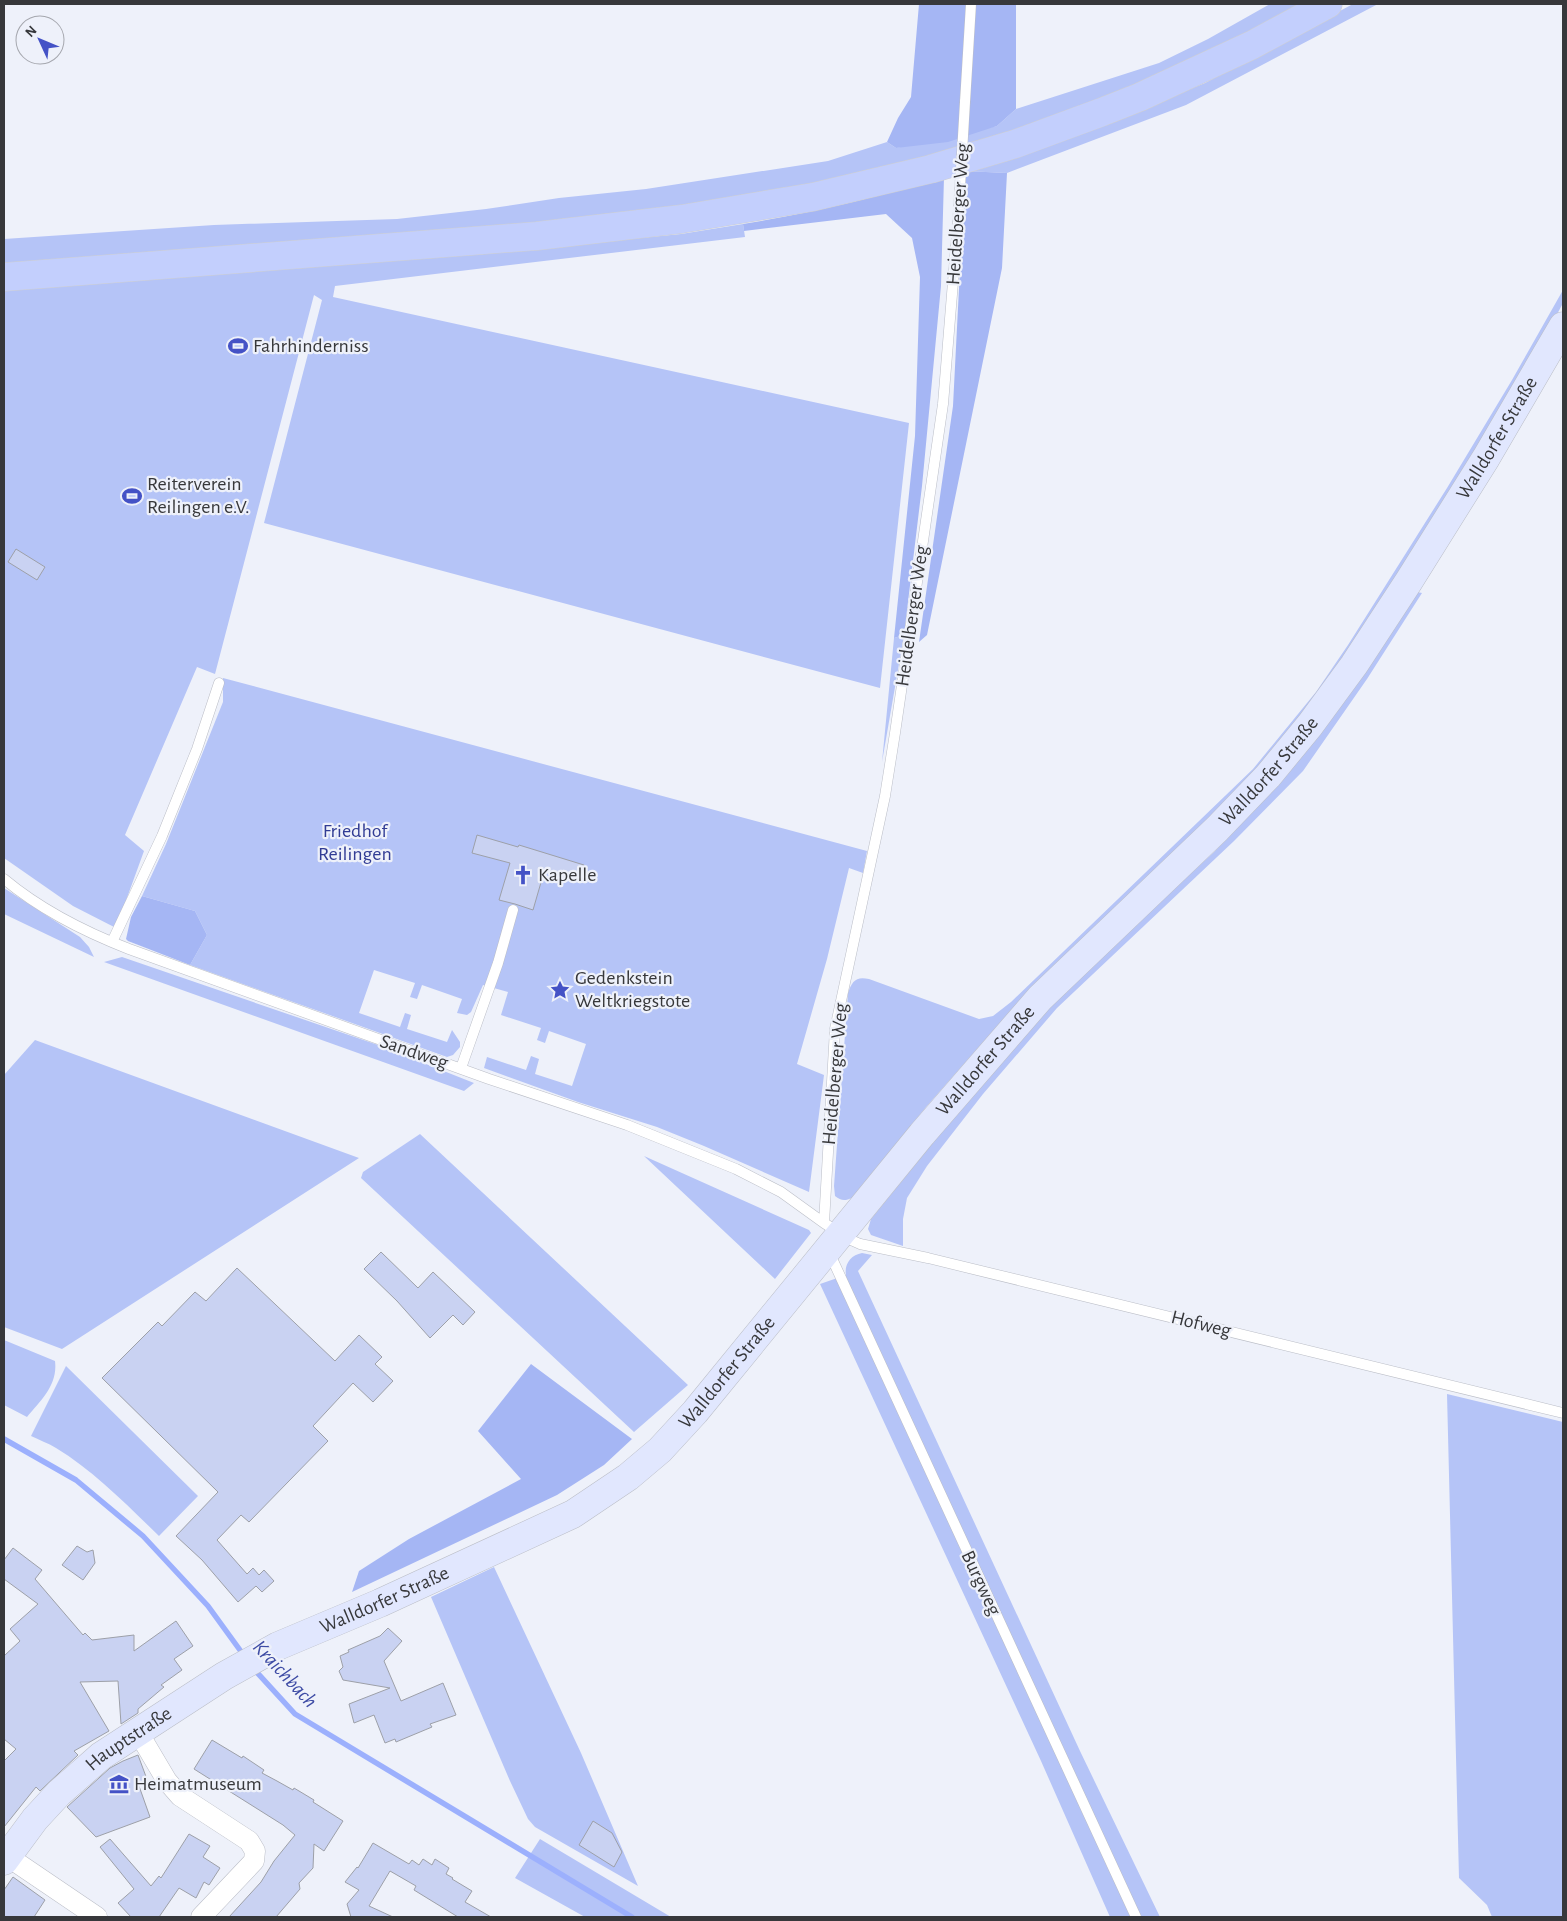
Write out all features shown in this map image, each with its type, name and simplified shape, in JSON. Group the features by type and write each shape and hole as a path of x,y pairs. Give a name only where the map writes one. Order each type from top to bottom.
{"main road":[{"path":"4,277 536,236 682,219 813,197 941,166 1015,144 1102,112 1140,97 1252,45 1328,4"}],"street":[{"name":"Walldorfer Straße","path":"278,1646 380,1603 556,1523 628,1478 660,1450 695,1412 831,1235 979,1066 1040,998 1217,829 1268,776 1310,725 1354,665 1409,581 1486,458 1563,326"},
{"name":"Hauptstraße","path":"5,1858 35,1819 59,1793 101,1756 227,1674 278,1646"},
{"path":"138,1732 167,1781 180,1796 249,1841 256,1851 254,1862 202,1917"},
{"path":"5,1858 97,1917"}],"lane":[{"name":"Heidelberger Weg","path":"831,1235 835,1029 885,796 943,404 958,221 971,4"},
{"path":"112,942 162,836 197,749 219,683"},
{"name":"Sandweg","path":"4,879 48,909 112,942 489,1079 627,1124 710,1158 781,1192 831,1235"},
{"path":"460,1068 498,963 513,910"},
{"name":"Hofweg","path":"831,1235 860,1244 948,1262 1563,1413"},
{"name":"Burgweg","path":"831,1235 1136,1917"}],"green space":[{"path":"1270,4 1300,4 1227,44 1073,112 986,140 876,171 699,206 581,219 4,266 4,239 214,225 397,219 646,189 828,161 887,142 896,148 997,126 1016,109 1159,63 1208,39"},
{"path":"1353,4 1378,4 1186,105 1007,173 965,171 1128,114 1205,83"},
{"path":"743,224 745,237 335,286 333,297 909,423 880,688 264,523 322,300 314,295 215,674 197,667 125,835 144,851 116,928 73,906 4,858 4,290 558,246 681,234"},
{"path":"1563,290 1562,305 1536,353 1362,634 1267,761 1198,833 1077,945 1000,1023 927,1106 852,1198 843,1200 835,1196 834,1186 848,993 855,980 861,978 869,979 979,1019 993,1016 1011,1002 1253,769 1316,692 1348,645 1447,488"},
{"path":"1417,592 1422,593 1367,679 1303,771 1234,841 1057,1008 983,1094 927,1166 907,1198 903,1219 903,1246 871,1235 868,1229 871,1219 1009,1049 1074,981 1214,852 1286,776 1357,682"},
{"path":"904,635 882,762 894,638"},
{"name":"Friedhof Reilingen","path":"223,678 867,851 863,873 849,868 827,959 797,1064 824,1075 809,1192 657,1127 578,1102 484,1068 487,1057 526,1070 531,1056 539,1059 535,1074 572,1086 586,1044 549,1031 545,1043 537,1040 541,1028 501,1015 508,992 483,985 471,1012 467,1015 457,1013 462,999 422,985 417,999 410,997 415,983 374,970 359,1013 400,1027 405,1013 411,1015 407,1029 447,1042 452,1030 460,1042 460,1047 453,1055 447,1057 190,965 207,935 195,911 142,896 166,844 223,702"},
{"path":"4,888 80,937 89,947 94,957 4,914"},
{"path":"122,957 378,1045 474,1083 464,1091 104,962"},
{"path":"35,1040 359,1158 62,1349 4,1327 4,1075"},
{"path":"420,1134 688,1385 634,1432 361,1178 363,1172"},
{"path":"644,1156 809,1230 811,1233 775,1279"},
{"path":"862,1253 872,1255 858,1271 1080,1751 1160,1917 1110,1917 1041,1761 820,1284 846,1275 846,1267 849,1261"},
{"path":"4,1340 55,1361 54,1377 51,1385 27,1417 4,1405"},
{"path":"66,1366 198,1496 159,1536 84,1467 56,1448 31,1436"},
{"path":"1447,1394 1563,1422 1563,1917 1492,1917 1487,1905 1459,1878"},
{"path":"494,1567 581,1753 638,1886 535,1827 528,1819 510,1781 431,1597"},
{"path":"540,1839 671,1917 585,1917 515,1878"}],"shaded area":[{"path":"919,4 1016,4 1016,109 997,126 948,142 896,148 887,142 898,118 911,97"},
{"path":"965,171 1007,173 1002,268 927,635 919,642 953,406"},
{"path":"944,177 941,286 922,486 904,635 894,638 915,436 920,277 912,238 886,214 744,231 743,224 845,204"},
{"path":"142,896 195,911 207,935 190,965 126,939 131,917"},
{"path":"531,1364 632,1439 604,1465 557,1495 352,1592 359,1571 409,1539 521,1479 478,1431"}],"building":[{"path":"16,549 45,567 37,580 8,562"},
{"name":"Kapelle","path":"477,835 518,847 519,845 584,865 579,882 544,872 533,910 499,900 510,863 472,853"},
{"path":"381,1252 418,1288 433,1272 475,1312 463,1325 453,1315 430,1338 397,1301 364,1269"},
{"path":"237,1268 335,1361 359,1335 382,1357 375,1364 393,1381 373,1402 353,1383 313,1426 328,1441 249,1522 241,1515 217,1540 247,1574 253,1568 259,1575 264,1570 274,1581 262,1592 256,1586 238,1602 202,1560 176,1536 218,1492 102,1378 158,1322 162,1326 195,1292 206,1301"},
{"path":"77,1546 87,1552 93,1550 95,1563 83,1580 62,1565"},
{"path":"13,1548 42,1570 35,1579 83,1635 85,1633 92,1640 134,1635 134,1651 176,1621 193,1646 174,1659 182,1670 161,1685 164,1687 138,1709 138,1713 121,1724 118,1681 80,1682 109,1731 74,1751 78,1755 40,1791 36,1787 4,1827 4,1761 16,1749 4,1739 4,1656 20,1641 10,1629 38,1604 4,1579 4,1560"},
{"path":"388,1628 402,1641 384,1661 401,1701 443,1683 456,1715 430,1724 432,1727 396,1742 395,1739 385,1743 374,1715 354,1723 349,1704 390,1688 343,1680 339,1671 343,1667 340,1656 349,1652 348,1650 380,1636"},
{"path":"212,1740 242,1758 243,1756 264,1770 262,1773 293,1790 294,1788 343,1821 324,1851 314,1844 313,1868 299,1883 300,1889 276,1917 229,1917 261,1882 274,1861 295,1835 283,1825 194,1769"},
{"path":"138,1755 148,1782 139,1786 150,1817 96,1837 67,1807 110,1768"},
{"path":"593,1821 612,1833 622,1852 614,1867 579,1845"},
{"path":"189,1834 210,1846 203,1857 220,1868 209,1885 204,1882 196,1898 179,1888 159,1917 131,1917 118,1903 134,1889 100,1847 110,1839 151,1886 159,1876 161,1878"},
{"path":"373,1843 409,1864 412,1860 419,1865 423,1859 432,1865 435,1859 449,1868 446,1874 472,1891 465,1902 491,1917 458,1917 414,1890 416,1886 390,1871 369,1906 393,1917 351,1917 347,1904 359,1890 345,1882 358,1868"},
{"path":"13,1877 45,1900 34,1917 4,1917 4,1890"}],"waterway":[{"name":"Kraichbach","path":"4,1439 76,1480 143,1536 208,1606 245,1657"},
{"name":"Kraichbach","path":"253,1668 295,1714 632,1917"}],"place":[{"name":"Fahrhinderniss","path":"238,346"},
{"name":"Reiterverein Reilingen e.V.","path":"132,496"},
{"name":"Kapelle","path":"523,875"},
{"name":"Gedenkstein Weltkriegstote","path":"560,990"},
{"name":"Heimatmuseum","path":"119,1784"}]}
